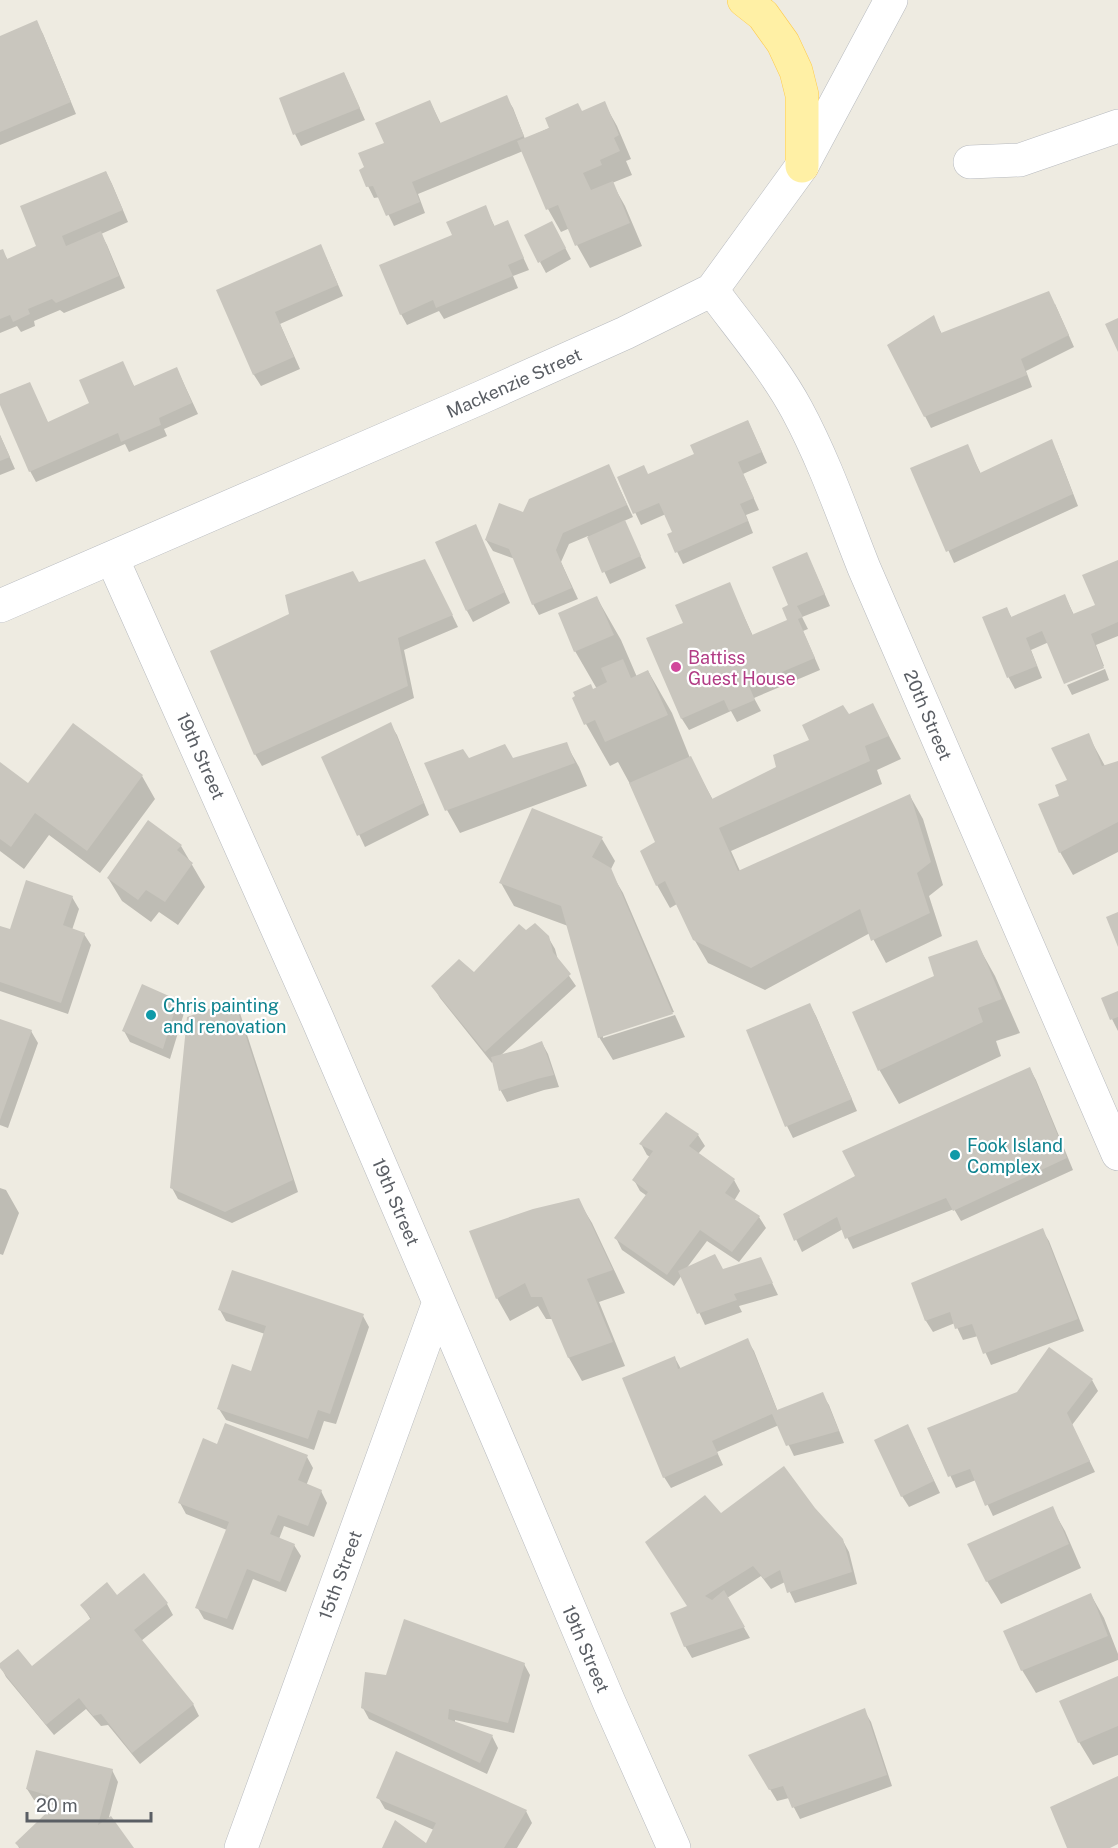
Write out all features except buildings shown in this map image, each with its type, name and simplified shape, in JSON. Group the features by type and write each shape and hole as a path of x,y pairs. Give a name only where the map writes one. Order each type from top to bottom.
{"main road":[{"path":"744,0 763,15 783,43 796,71 802,95 802,165"}],"street":[{"name":"Mackenzie Street","path":"0,606 480,398 625,333 712,290 802,165 891,0"},
{"path":"970,162 1020,160 1118,126"},
{"name":"20th Street","path":"712,290 763,359 797,411 825,469 864,567 1118,1154"},
{"name":"19th Street","path":"112,558 318,1020 506,1456 609,1702 674,1848"},
{"name":"15th Street","path":"241,1848 439,1302"}],"place":[{"name":"Battiss Guest House","path":"676,667"},
{"name":"Chris painting and renovation","path":"151,1015"},
{"name":"Fook Island Complex","path":"955,1155"}]}
